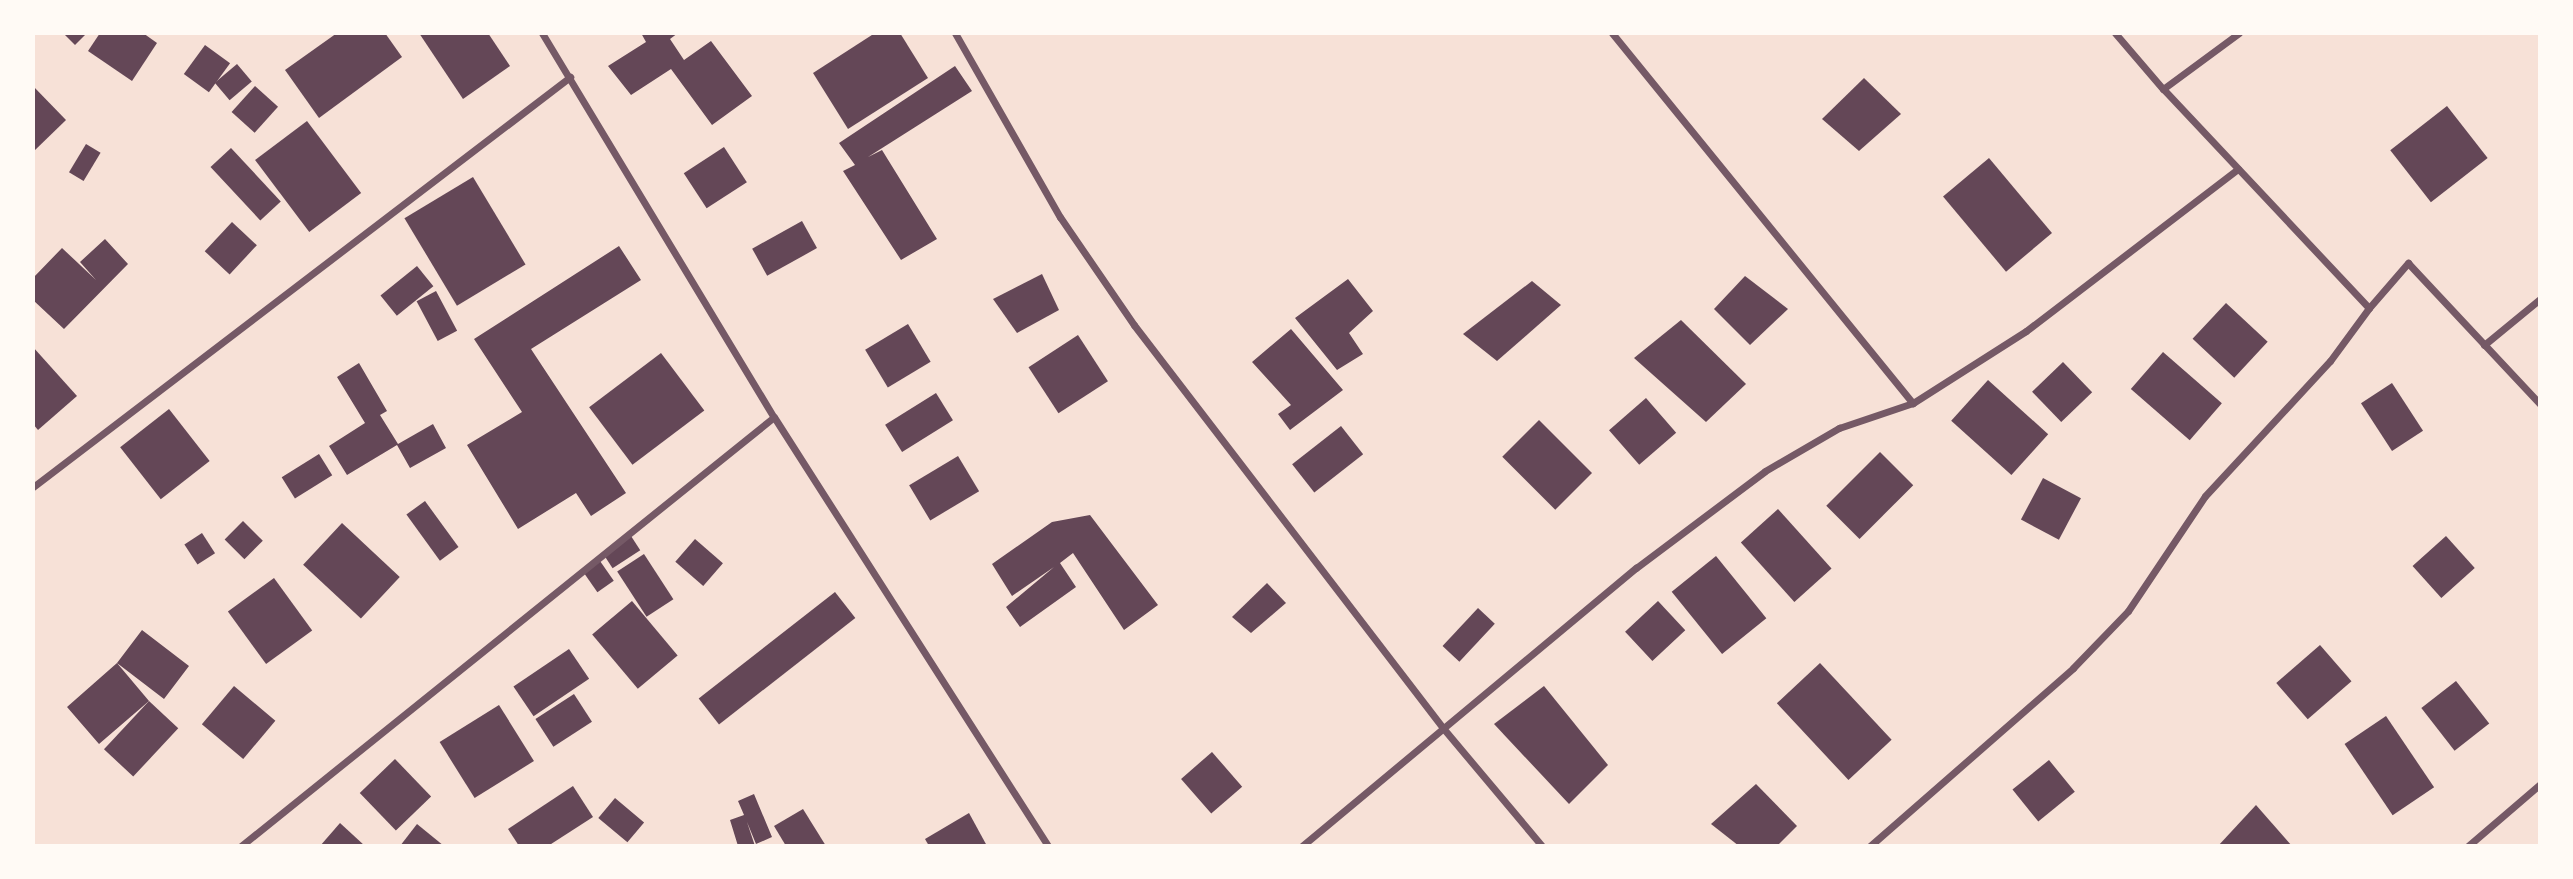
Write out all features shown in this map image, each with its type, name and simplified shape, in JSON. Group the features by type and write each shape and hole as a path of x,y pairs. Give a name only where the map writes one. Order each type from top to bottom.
{"street":[{"path":"542,33 774,417 1048,846"},
{"path":"955,33 1060,217 1134,325 1443,728 1542,846"},
{"path":"1612,33 1913,404"},
{"path":"2115,33 2163,89 2369,308"},
{"path":"2163,89 2239,33"},
{"path":"33,487 570,77"},
{"path":"1302,846 1636,568 1765,471 1839,428 1913,404 2026,331 2238,169"},
{"path":"1870,846 2073,668 2128,611 2205,496 2330,361 2369,308 2408,263 2540,404"},
{"path":"2484,345 2540,299"},
{"path":"241,846 774,417"},
{"path":"2468,846 2540,784"}],"building":[{"path":"63,33 87,33 75,45"},
{"path":"100,33 143,33 157,43 132,81 88,51"},
{"path":"337,33 385,33 402,57 319,118 285,70"},
{"path":"419,33 488,33 510,66 463,99"},
{"path":"641,33 678,33 670,39 684,60 711,41 752,96 712,125 671,69 631,95 608,66 646,42"},
{"path":"875,33 900,33 928,78 848,129 813,73"},
{"path":"205,45 230,63 209,92 184,74"},
{"path":"237,64 252,82 230,100 215,83"},
{"path":"955,66 972,91 868,157 882,150 937,239 901,260 843,171 855,165 839,143"},
{"path":"1864,78 1901,114 1859,151 1822,119"},
{"path":"33,86 66,120 33,152"},
{"path":"255,86 278,107 255,133 232,112"},
{"path":"2447,106 2488,158 2431,202 2390,150"},
{"path":"307,121 361,193 309,232 255,160"},
{"path":"86,144 101,153 84,181 69,172"},
{"path":"724,147 747,182 707,208 684,173"},
{"path":"231,148 281,201 260,220 211,167"},
{"path":"1989,158 2052,233 2006,272 1943,197"},
{"path":"473,177 526,264 457,306 404,218"},
{"path":"802,221 817,248 767,276 752,249"},
{"path":"232,222 257,245 230,274 205,251"},
{"path":"105,239 128,264 64,329 33,300 33,278 62,248 96,280 80,262"},
{"path":"619,246 641,280 531,349 626,493 591,516 576,493 518,529 467,445 522,412 474,339"},
{"path":"417,266 433,286 397,316 380,296"},
{"path":"1042,274 1059,310 1017,333 993,299"},
{"path":"1745,276 1788,309 1750,345 1714,309"},
{"path":"1348,279 1373,311 1349,333 1363,354 1337,370 1295,318"},
{"path":"1532,281 1561,305 1497,361 1463,334"},
{"path":"436,291 457,331 438,341 417,301"},
{"path":"2226,303 2268,342 2234,378 2193,339"},
{"path":"1681,320 1746,384 1706,422 1634,358"},
{"path":"908,324 931,362 888,387 865,350"},
{"path":"1291,329 1343,390 1290,430 1278,414 1291,405 1252,362"},
{"path":"1078,335 1108,381 1058,413 1029,367"},
{"path":"33,347 77,396 38,430 33,424"},
{"path":"2163,352 2222,403 2190,440 2131,389"},
{"path":"661,353 704,411 632,465 589,407"},
{"path":"2063,362 2092,392 2061,422 2032,392"},
{"path":"359,363 387,411 380,415 398,444 433,424 446,448 410,468 397,445 347,475 329,446 365,423 337,377"},
{"path":"1988,380 2048,434 2011,475 1951,421"},
{"path":"2392,383 2423,431 2392,451 2361,403"},
{"path":"936,393 953,420 902,452 885,425"},
{"path":"1646,398 1676,433 1639,465 1609,430"},
{"path":"169,409 210,461 161,499 120,447"},
{"path":"1539,420 1592,473 1555,510 1502,457"},
{"path":"1341,426 1363,454 1314,493 1292,464"},
{"path":"1880,452 1913,485 1859,539 1826,506"},
{"path":"319,454 332,475 295,499 282,477"},
{"path":"958,456 979,491 930,521 909,485"},
{"path":"2043,478 2081,498 2059,540 2021,519"},
{"path":"425,501 459,547 440,561 406,515"},
{"path":"1778,509 1832,568 1794,602 1741,542"},
{"path":"1090,515 1158,605 1124,630 1073,553 1060,563 1076,587 1020,627 1006,607 1054,567 1012,596 992,564 1052,522"},
{"path":"243,521 263,541 244,559 225,539"},
{"path":"342,523 400,577 361,619 303,565"},
{"path":"202,533 215,553 197,565 184,544"},
{"path":"631,536 640,550 613,568 603,554"},
{"path":"2446,536 2475,568 2441,598 2413,566"},
{"path":"695,539 723,563 703,586 675,562"},
{"path":"644,554 673,599 647,617 617,571"},
{"path":"1716,556 1766,618 1722,654 1672,592"},
{"path":"600,561 614,581 597,592 584,572"},
{"path":"274,578 312,631 266,664 228,612"},
{"path":"1267,583 1286,603 1251,633 1232,617"},
{"path":"835,592 855,618 719,725 699,699"},
{"path":"632,601 678,655 638,689 592,634"},
{"path":"1658,601 1685,630 1652,661 1625,632"},
{"path":"1478,608 1495,624 1459,662 1443,646"},
{"path":"142,630 189,666 164,699 117,663"},
{"path":"2320,645 2351,681 2308,719 2276,683"},
{"path":"569,649 589,679 534,716 513,686"},
{"path":"117,663 149,701 99,744 67,707"},
{"path":"1820,663 1892,740 1848,780 1777,703"},
{"path":"2456,681 2489,724 2455,751 2421,708"},
{"path":"234,686 275,721 243,759 202,724"},
{"path":"1544,686 1608,765 1569,804 1494,724"},
{"path":"574,694 592,722 553,747 535,719"},
{"path":"149,701 178,728 133,777 104,749"},
{"path":"499,705 534,761 475,798 440,742"},
{"path":"2386,716 2434,787 2393,815 2345,744"},
{"path":"1212,752 1242,787 1211,814 1181,779"},
{"path":"395,759 431,796 396,830 360,793"},
{"path":"2049,760 2075,792 2038,821 2012,790"},
{"path":"1756,784 1797,826 1777,846 1739,846 1711,824"},
{"path":"573,786 593,817 548,846 519,846 508,829"},
{"path":"754,794 772,837 756,844 747,822 755,846 738,846 730,820 744,815 738,801"},
{"path":"615,798 644,822 627,842 598,818"},
{"path":"2256,805 2292,846 2218,846"},
{"path":"803,809 826,846 786,846 774,826"},
{"path":"969,813 987,846 929,846 925,839"},
{"path":"340,823 365,846 320,846"},
{"path":"417,824 444,846 400,846"}]}
